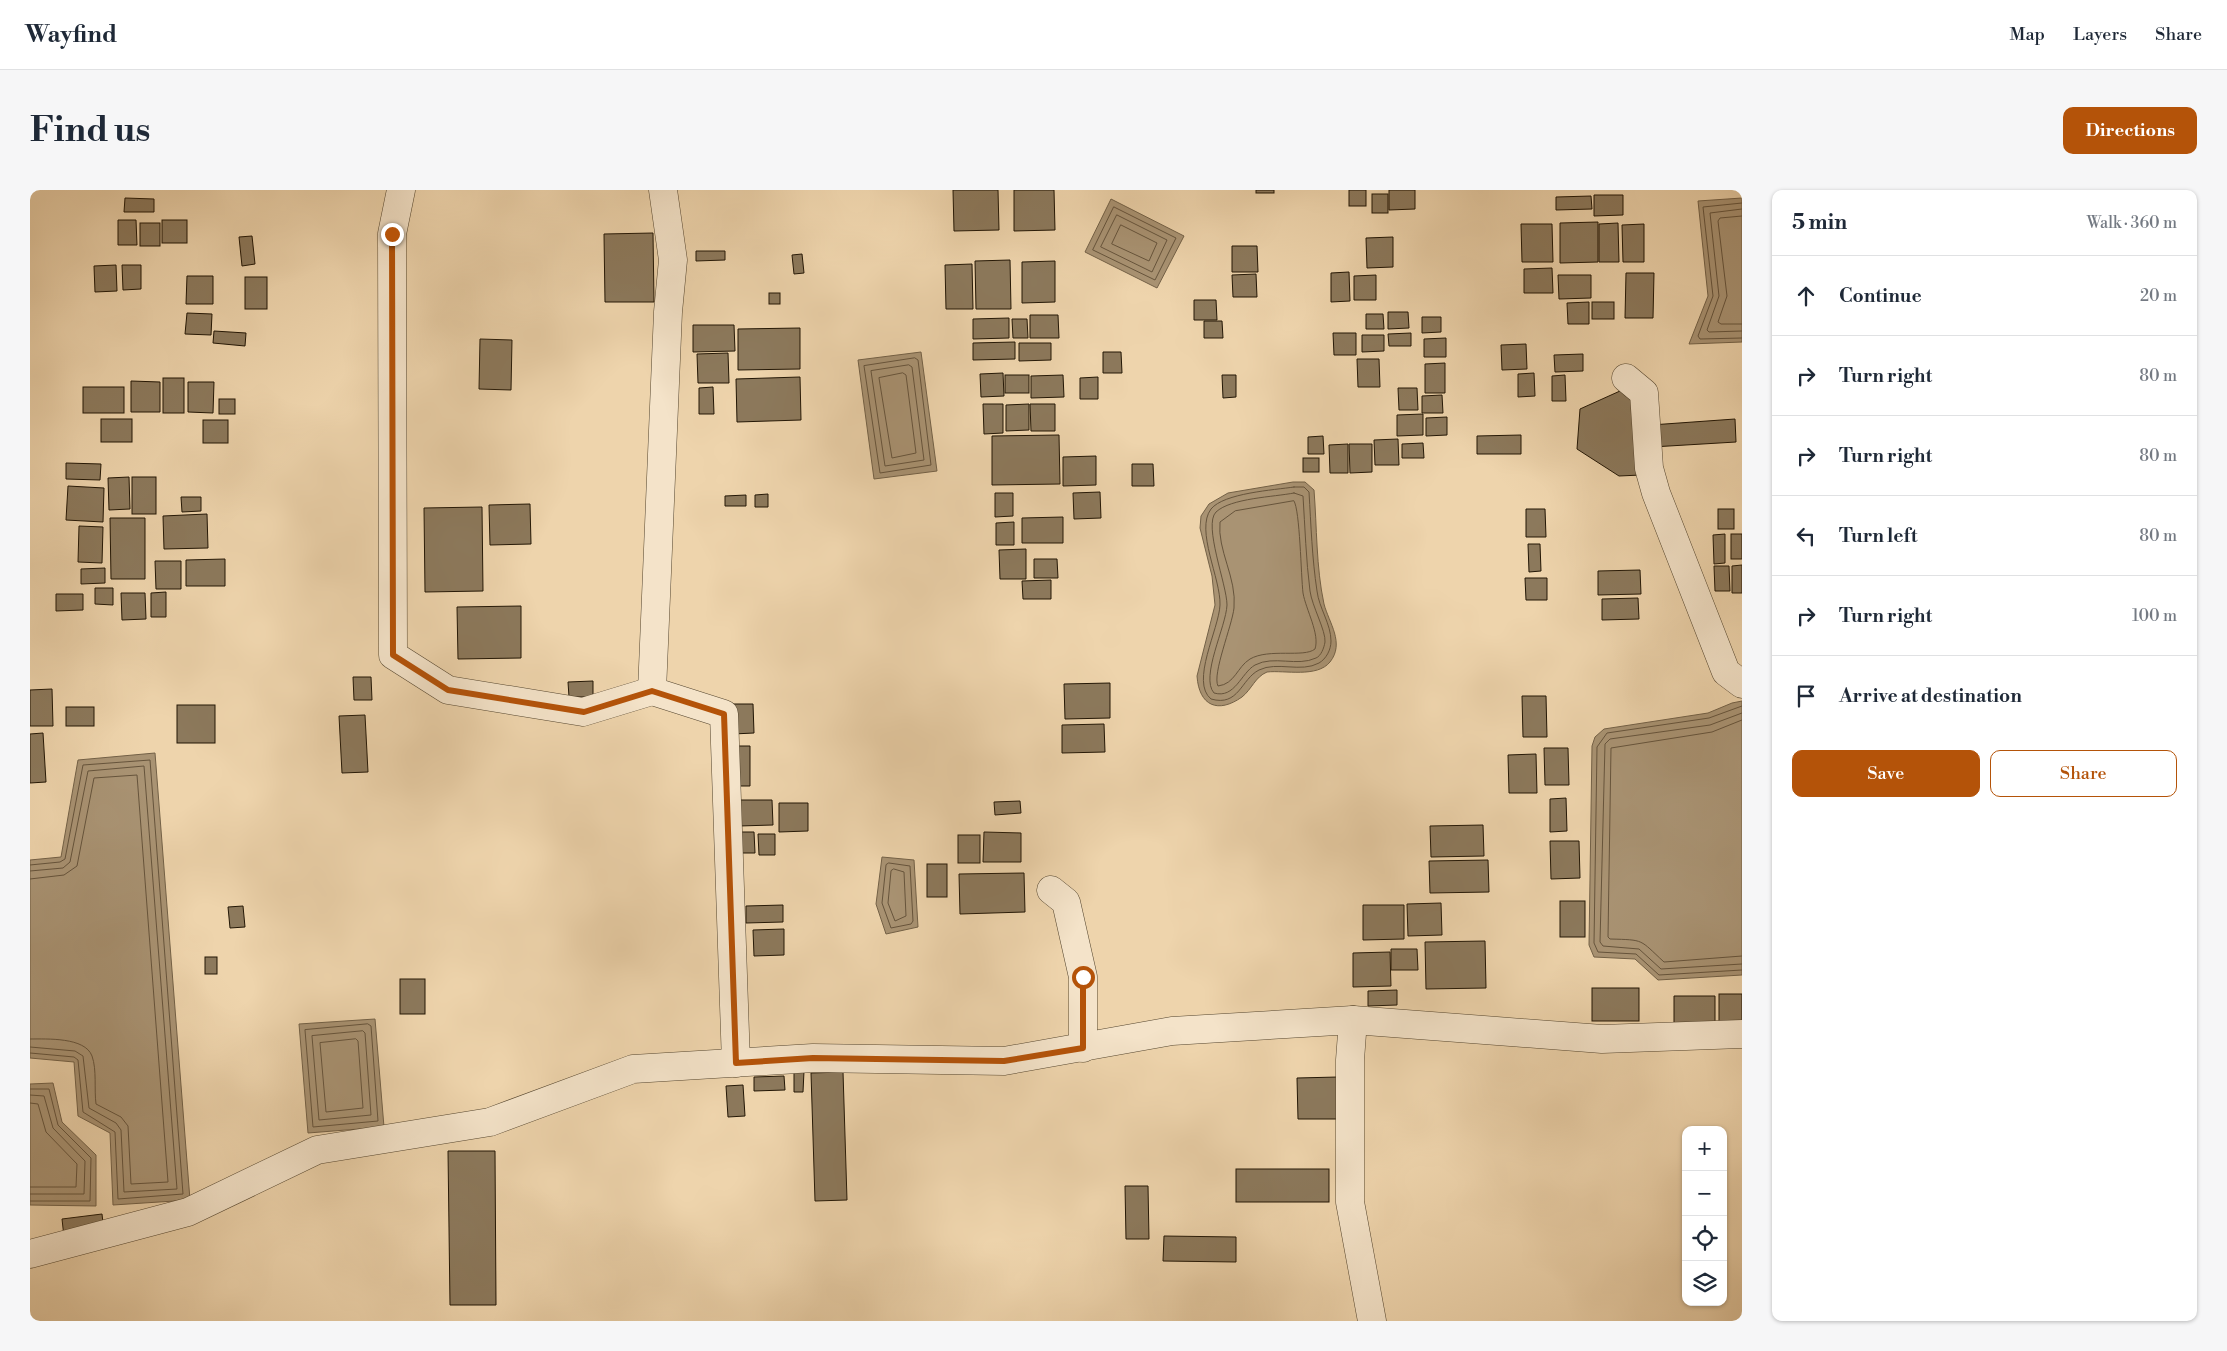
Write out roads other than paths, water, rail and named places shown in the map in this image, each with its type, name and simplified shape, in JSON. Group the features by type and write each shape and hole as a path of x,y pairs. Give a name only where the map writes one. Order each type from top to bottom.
{"street":[{"path":"401,190 392,234 393,655 448,690 584,712 652,691 724,714 736,1063"},
{"path":"652,691 668,312 673,260 663,190"},
{"path":"1626,378 1644,393 1649,468 1656,492 1726,672 1742,684"},
{"path":"1051,890 1066,902 1083,977 1083,1048"},
{"path":"30,1254 188,1212 317,1150 490,1122 634,1069 813,1058 1004,1061 1172,1031 1353,1020 1602,1039 1742,1034"},
{"path":"1353,1020 1350,1060 1350,1202 1372,1321"}],"water":[{"path":"1742,198 1742,342 1689,344 1708,296 1698,201"},
{"path":"1111,199 1184,236 1157,288 1085,252"},
{"path":"921,352 937,471 874,479 858,360"},
{"path":"1293,482 1305,482 1314,490 1319,576 1324,604 1336,640 1334,655 1330,662 1317,670 1309,672 1267,672 1259,677 1242,697 1225,705 1211,704 1202,694 1197,676 1215,605 1212,576 1200,528 1201,516 1209,504 1228,493"},
{"path":"1742,701 1742,975 1658,980 1635,959 1594,957 1589,945 1592,746 1595,737 1604,729 1708,713"},
{"path":"155,753 190,1200 113,1205 110,1133 78,1116 74,1062 30,1058 30,860 61,857 78,760"},
{"path":"882,857 914,860 918,927 886,934 876,904"},
{"path":"375,1019 384,1127 308,1133 299,1024"},
{"path":"53,1083 62,1122 96,1155 96,1206 30,1205 30,1084"}]}
